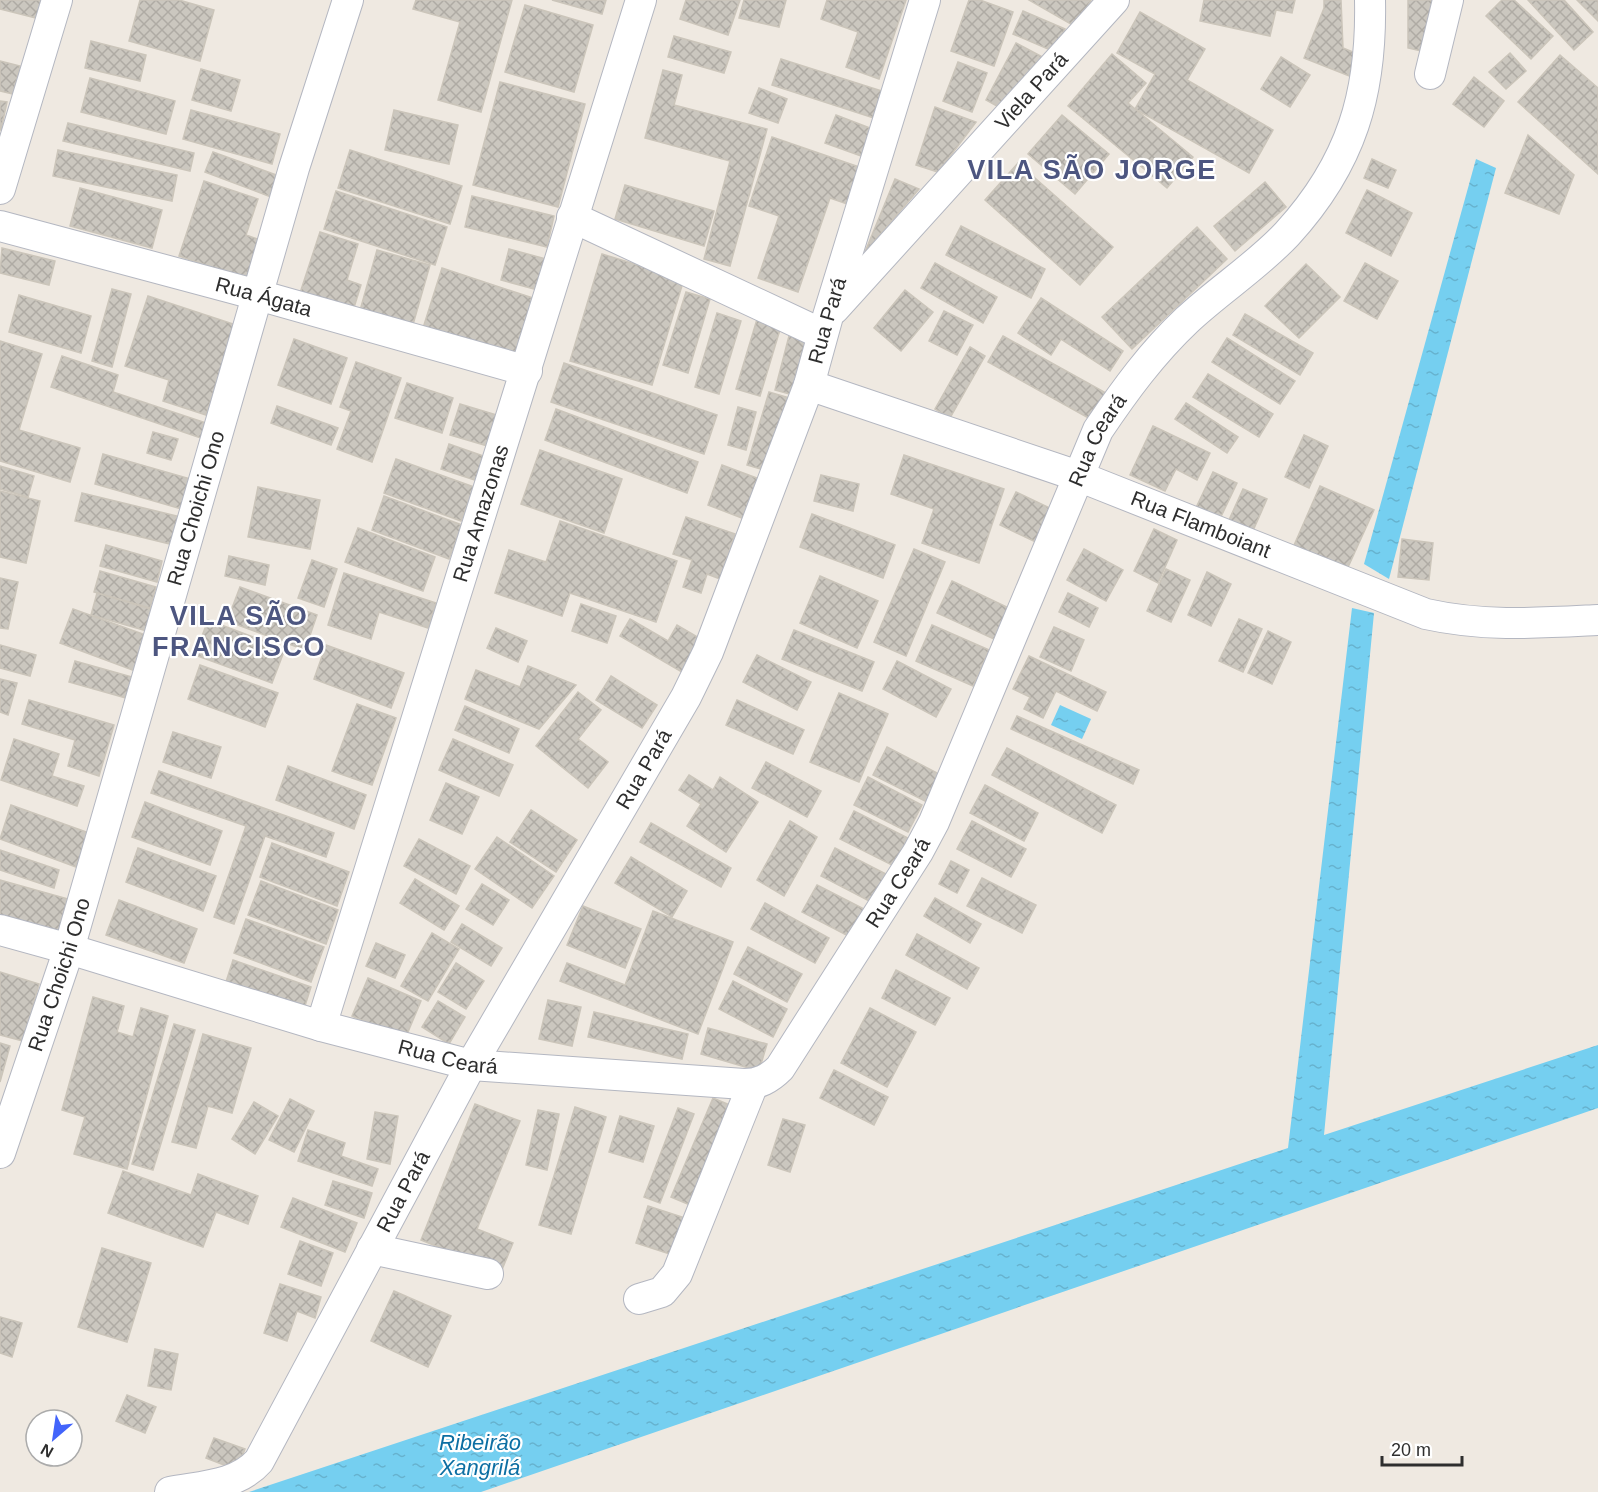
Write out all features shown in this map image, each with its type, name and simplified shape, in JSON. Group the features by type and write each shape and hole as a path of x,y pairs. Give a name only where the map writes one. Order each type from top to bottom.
{"street":[{"path":"0,189 57,0"},
{"name":"Rua Choichi Ono","path":"0,1153 69,949 294,168 348,0"},
{"name":"Rua Amazonas","path":"321,1026 641,0"},
{"name":"Rua Pará","path":"170,1492 236,1479 250,1471 267,1448 471,1065 686,697 708,652 809,385 825,325 925,0"},
{"name":"Viela Pará","path":"825,325 1114,0"},
{"name":"Rua Ceará","path":"0,930 321,1026 471,1065 753,1084 771,1076 780,1068 918,852 934,822 1098,430 1124,391 1159,348 1189,318 1287,234 1333,169 1352,136 1362,100 1371,44 1370,0"},
{"path":"1430,74 1449,0"},
{"path":"572,217 825,325"},
{"name":"Rua Ágata","path":"0,226 258,295 527,371"},
{"name":"Rua Flamboiant","path":"809,385 1078,476 1426,614 1456,621 1502,625 1598,620"},
{"path":"639,1299 662,1292 677,1274 753,1084"},
{"path":"372,1249 488,1274"}],"water":[{"path":"1476,159 1496,168 1389,579 1364,564"},
{"name":"Ribeirão Xangrilá","path":"1352,608 1374,613 1324,1135 1598,1045 1598,1108 481,1492 249,1492 1288,1148"},
{"path":"1060,705 1091,719 1082,739 1051,725"}],"building":[{"path":"0,0 45,0 40,19 0,9"},
{"path":"140,0 179,0 214,10 200,61 129,41"},
{"path":"416,0 512,0 481,112 438,100 460,22 413,9"},
{"path":"552,0 606,0 602,14"},
{"path":"686,0 740,0 728,35 680,19"},
{"path":"744,0 786,0 779,27 739,18"},
{"path":"827,0 906,0 879,79 846,67 858,32 821,19"},
{"path":"969,0 980,0 1013,12 994,66 951,51"},
{"path":"1029,0 1091,0 1076,27"},
{"path":"1204,0 1295,0 1292,13 1276,10 1270,36 1200,21"},
{"path":"1324,0 1341,0 1343,48 1365,57 1357,79 1304,58 1324,8"},
{"path":"1408,0 1439,0 1426,52 1408,48"},
{"path":"1502,0 1514,0 1553,36 1531,59 1486,16"},
{"path":"1528,0 1564,0 1593,32 1574,50"},
{"path":"1577,0 1598,0 1598,21"},
{"path":"525,5 593,25 574,92 505,72"},
{"path":"1023,11 1065,29 1055,52 1013,34"},
{"path":"1140,12 1205,49 1187,80 1273,130 1249,173 1135,109 1155,74 1117,53"},
{"path":"674,36 731,52 724,73 668,57"},
{"path":"91,41 146,55 140,81 85,68"},
{"path":"1016,43 1048,60 997,106 986,100"},
{"path":"1510,53 1526,71 1506,89 1489,72"},
{"path":"1112,54 1146,83 1128,103 1193,157 1167,188 1068,106"},
{"path":"1560,55 1598,88 1598,174 1518,102"},
{"path":"1281,57 1310,75 1290,107 1261,89"},
{"path":"781,59 885,92 877,119 772,85"},
{"path":"0,61 20,66 13,94 0,91"},
{"path":"958,62 987,73 972,112 943,101"},
{"path":"201,69 240,80 231,111 192,100"},
{"path":"663,70 682,75 674,105 767,129 730,266 704,259 730,161 645,138"},
{"path":"1474,77 1504,101 1484,127 1453,104"},
{"path":"90,78 175,101 166,134 81,112"},
{"path":"500,82 585,104 558,207 473,185"},
{"path":"759,88 787,99 778,123 749,113"},
{"path":"0,101 7,102 1,130 0,130"},
{"path":"935,107 976,122 938,172 916,165"},
{"path":"191,110 280,134 272,164 183,139"},
{"path":"394,110 458,125 449,164 385,150"},
{"path":"836,115 875,130 864,157 825,143"},
{"path":"1062,115 1109,154 1075,194 1028,154"},
{"path":"68,123 194,153 190,171 63,141"},
{"path":"1528,135 1574,175 1559,214 1505,193"},
{"path":"772,137 868,170 856,207 830,198 798,292 758,278 779,216 749,206"},
{"path":"58,150 177,175 172,201 53,176"},
{"path":"350,150 462,186 450,224 338,188"},
{"path":"213,152 279,176 271,197 205,172"},
{"path":"1372,159 1396,170 1388,188 1364,178"},
{"path":"1018,163 1113,247 1080,285 985,200"},
{"path":"895,179 919,189 865,252"},
{"path":"204,181 258,199 246,235 263,241 250,280 179,256"},
{"path":"1265,182 1286,207 1235,251 1214,226"},
{"path":"625,185 714,211 704,246 615,219"},
{"path":"80,188 162,210 152,248 70,226"},
{"path":"1367,190 1412,213 1391,256 1346,233"},
{"path":"336,191 447,227 435,265 324,229"},
{"path":"472,196 554,216 547,247 465,227"},
{"path":"961,226 1045,269 1031,298 946,255"},
{"path":"1197,227 1227,259 1132,349 1102,317"},
{"path":"320,232 358,244 347,280 361,285 352,314 299,296"},
{"path":"2,248 55,261 49,285 0,273"},
{"path":"509,249 546,259 538,290 501,280"},
{"path":"377,250 430,265 412,328 359,314"},
{"path":"602,254 684,279 652,385 570,361"},
{"path":"935,263 997,297 983,323 921,288"},
{"path":"1365,263 1398,281 1377,319 1344,301"},
{"path":"1306,264 1340,297 1299,338 1265,306"},
{"path":"442,268 539,300 520,360 423,328"},
{"path":"112,289 131,294 112,367 92,361"},
{"path":"905,290 933,312 901,351 874,328"},
{"path":"686,292 710,299 688,373 663,365"},
{"path":"19,295 91,316 81,353 9,332"},
{"path":"148,296 236,325 206,415 163,401 169,380 125,366"},
{"path":"1041,298 1123,351 1110,371 1061,339 1051,355 1018,333"},
{"path":"944,311 973,325 957,355 929,341"},
{"path":"717,313 741,321 719,394 695,387"},
{"path":"1245,314 1313,353 1300,375 1233,335"},
{"path":"758,316 782,323 760,396 736,389"},
{"path":"789,336 812,342 797,396 775,390"},
{"path":"1003,336 1106,393 1092,420 988,362"},
{"path":"1227,338 1295,381 1280,404 1212,362"},
{"path":"294,339 347,358 331,404 278,385"},
{"path":"0,341 42,354 19,430 80,448 70,482 0,461"},
{"path":"970,347 985,356 950,418 935,409"},
{"path":"62,356 118,375 113,392 206,423 201,438 51,387"},
{"path":"356,362 401,378 372,462 337,449 351,411 340,407"},
{"path":"564,363 717,415 704,454 551,402"},
{"path":"1208,374 1273,414 1259,437 1193,397"},
{"path":"407,383 453,398 442,433 395,418"},
{"path":"769,392 793,399 771,472 747,465"},
{"path":"1186,403 1238,437 1227,453 1175,419"},
{"path":"460,404 500,416 491,447 450,435"},
{"path":"277,406 338,428 331,445 271,423"},
{"path":"738,407 756,412 746,450 728,445"},
{"path":"556,409 698,462 687,493 545,440"},
{"path":"1153,426 1210,453 1197,480 1176,469 1165,491 1130,475"},
{"path":"153,432 178,439 171,460 147,453"},
{"path":"1304,435 1328,446 1309,488 1285,477"},
{"path":"449,444 489,458 481,482 441,469"},
{"path":"540,450 622,479 604,533 521,504"},
{"path":"103,454 194,480 185,510 95,484"},
{"path":"904,455 1004,489 979,563 922,543 934,509 891,494"},
{"path":"396,459 474,487 461,521 384,493"},
{"path":"722,465 762,480 747,520 708,505"},
{"path":"0,466 34,476 28,497 0,489"},
{"path":"1213,472 1237,483 1217,525 1193,514"},
{"path":"821,475 859,484 853,511 814,501"},
{"path":"1320,486 1374,510 1344,576 1291,552"},
{"path":"258,487 320,500 310,549 248,537"},
{"path":"1243,489 1267,499 1248,542 1224,531"},
{"path":"0,491 40,501 26,563 0,557"},
{"path":"1016,492 1056,511 1040,544 1000,525"},
{"path":"82,493 181,517 174,545 75,521"},
{"path":"384,496 462,525 449,559 372,530"},
{"path":"812,514 895,545 883,578 800,547"},
{"path":"686,517 735,534 720,579 707,574 701,593 683,587 692,560 673,554"},
{"path":"560,521 677,561 656,622 570,593 562,616 495,593 509,550 546,562"},
{"path":"358,528 435,557 423,591 345,562"},
{"path":"1154,529 1177,540 1158,583 1134,571"},
{"path":"1402,539 1433,543 1429,580 1398,577"},
{"path":"106,545 162,561 157,582 100,566"},
{"path":"914,549 945,562 906,656 874,642"},
{"path":"1084,549 1123,570 1106,601 1067,580"},
{"path":"229,556 269,565 265,585 225,576"},
{"path":"312,560 337,569 324,607 298,598"},
{"path":"1166,569 1190,580 1171,622 1147,611"},
{"path":"100,571 156,587 150,608 94,592"},
{"path":"1207,572 1231,584 1211,626 1188,615"},
{"path":"344,573 436,603 428,628 379,612 371,639 328,625"},
{"path":"820,576 878,601 857,648 800,623"},
{"path":"0,578 18,582 8,629 0,628"},
{"path":"952,581 1009,608 994,639 937,613"},
{"path":"240,587 317,615 305,650 227,621"},
{"path":"97,593 154,610 147,631 91,615"},
{"path":"1068,593 1098,608 1089,627 1059,612"},
{"path":"581,604 616,616 607,643 572,631"},
{"path":"73,609 151,637 138,672 60,643"},
{"path":"630,619 668,641 677,625 706,642 687,675 620,636"},
{"path":"1239,619 1262,629 1243,672 1219,661"},
{"path":"208,620 285,649 272,683 195,655"},
{"path":"932,625 989,650 973,686 916,661"},
{"path":"1054,627 1084,640 1071,671 1040,657"},
{"path":"496,628 527,641 518,662 487,648"},
{"path":"794,630 874,662 862,691 782,659"},
{"path":"1268,631 1291,642 1272,684 1248,673"},
{"path":"0,645 36,655 30,676 0,668"},
{"path":"326,645 404,673 391,708 314,679"},
{"path":"757,655 811,682 797,710 743,682"},
{"path":"1029,656 1106,692 1097,711 1056,691 1043,718 1024,709 1030,697 1013,689"},
{"path":"75,661 132,677 126,698 69,682"},
{"path":"897,661 951,689 936,717 883,689"},
{"path":"200,665 278,693 265,727 188,699"},
{"path":"528,666 576,685 539,729 465,699 476,670 520,687"},
{"path":"611,676 657,705 642,728 596,700"},
{"path":"0,679 17,683 8,715 0,712"},
{"path":"578,692 601,710 578,739 608,762 588,788 536,746"},
{"path":"839,693 888,714 859,782 810,762"},
{"path":"29,700 114,725 99,776 68,766 75,740 22,724"},
{"path":"737,700 804,730 793,754 726,725"},
{"path":"357,704 396,718 372,785 332,771"},
{"path":"465,706 519,729 509,753 455,730"},
{"path":"1017,716 1139,770 1133,784 1011,729"},
{"path":"173,732 221,747 211,778 163,762"},
{"path":"14,739 59,754 52,776 84,786 77,806 1,780"},
{"path":"453,739 513,765 499,796 439,770"},
{"path":"887,747 941,775 927,802 873,775"},
{"path":"1007,748 1116,805 1102,833 992,775"},
{"path":"766,762 821,791 807,817 752,788"},
{"path":"288,766 366,795 354,829 276,800"},
{"path":"159,771 334,833 326,857 265,836 234,924 214,917 246,826 151,793"},
{"path":"689,775 713,790 720,777 758,802 726,852 687,826 701,804 679,790"},
{"path":"868,777 922,805 908,832 854,805"},
{"path":"446,783 479,797 462,834 430,820"},
{"path":"985,785 1038,813 1024,841 970,813"},
{"path":"145,802 222,831 210,865 132,837"},
{"path":"11,805 89,833 76,867 0,839"},
{"path":"531,810 577,840 556,872 510,842"},
{"path":"854,811 908,838 894,866 840,839"},
{"path":"790,821 817,837 784,896 757,880"},
{"path":"972,821 1026,849 1011,877 957,849"},
{"path":"651,823 731,868 721,887 640,842"},
{"path":"497,837 554,876 532,908 475,869"},
{"path":"419,839 470,866 456,894 404,866"},
{"path":"272,843 349,872 337,906 260,877"},
{"path":"138,848 216,876 203,911 126,882"},
{"path":"835,848 890,876 875,904 821,876"},
{"path":"0,850 59,870 54,888 0,870"},
{"path":"631,857 687,891 672,917 615,883"},
{"path":"951,861 969,870 957,893 939,884"},
{"path":"982,878 1036,905 1022,933 967,906"},
{"path":"415,879 459,906 444,930 400,903"},
{"path":"0,880 68,899 58,935 0,919"},
{"path":"261,881 338,910 326,944 248,915"},
{"path":"482,884 509,900 493,925 466,909"},
{"path":"817,885 870,912 856,940 802,912"},
{"path":"935,898 981,924 970,943 924,916"},
{"path":"119,900 197,929 184,963 106,935"},
{"path":"765,903 829,938 815,963 751,929"},
{"path":"583,906 641,929 625,968 567,945"},
{"path":"653,911 733,942 698,1034 560,981 567,963 625,985"},
{"path":"246,919 324,947 311,982 234,953"},
{"path":"462,924 502,948 491,966 451,942"},
{"path":"432,933 459,949 428,1001 401,986"},
{"path":"917,934 979,968 967,989 906,955"},
{"path":"376,943 405,955 395,978 366,966"},
{"path":"748,947 802,974 787,1002 734,974"},
{"path":"233,960 311,987 303,1012 225,985"},
{"path":"456,963 484,981 466,1009 438,992"},
{"path":"896,970 950,998 935,1025 882,998"},
{"path":"0,972 39,984 23,1041 0,1035"},
{"path":"368,978 421,1001 405,1039 352,1016"},
{"path":"733,981 787,1009 773,1037 719,1009"},
{"path":"93,997 124,1006 117,1032 133,1037 141,1008 168,1016 127,1169 74,1154 85,1117 62,1110"},
{"path":"548,1000 581,1007 572,1046 539,1039"},
{"path":"438,1001 465,1017 449,1044 422,1027"},
{"path":"870,1008 916,1032 887,1087 841,1063"},
{"path":"594,1012 688,1034 682,1059 588,1037"},
{"path":"174,1024 195,1030 153,1170 132,1164"},
{"path":"708,1028 767,1044 759,1071 701,1054"},
{"path":"203,1034 251,1048 232,1113 208,1106 196,1148 172,1142"},
{"path":"0,1043 10,1046 0,1082"},
{"path":"834,1070 888,1097 874,1125 820,1098"},
{"path":"713,1098 732,1106 690,1205 671,1197"},
{"path":"290,1099 314,1111 294,1152 269,1140"},
{"path":"254,1102 278,1116 255,1154 232,1139"},
{"path":"475,1104 520,1121 477,1229 513,1243 501,1272 421,1240"},
{"path":"575,1107 606,1117 571,1234 539,1225"},
{"path":"678,1108 694,1114 660,1203 644,1197"},
{"path":"538,1110 559,1114 547,1170 526,1165"},
{"path":"375,1112 398,1116 390,1164 367,1159"},
{"path":"620,1116 654,1126 643,1162 609,1152"},
{"path":"783,1119 805,1125 790,1172 768,1165"},
{"path":"308,1130 345,1143 341,1156 378,1169 372,1186 298,1161"},
{"path":"123,1171 191,1195 198,1174 258,1196 248,1224 216,1212 203,1247 108,1213"},
{"path":"333,1181 372,1193 364,1218 325,1205"},
{"path":"293,1198 357,1223 345,1252 281,1227"},
{"path":"648,1206 688,1219 676,1256 636,1243"},
{"path":"300,1241 333,1253 321,1286 288,1274"},
{"path":"102,1248 151,1263 127,1342 78,1327"},
{"path":"280,1284 321,1297 315,1318 297,1311 287,1341 264,1333"},
{"path":"394,1291 451,1316 428,1367 371,1341"},
{"path":"0,1317 22,1323 12,1357 0,1353"},
{"path":"155,1349 178,1354 171,1390 148,1386"},
{"path":"127,1395 156,1407 145,1433 116,1421"},
{"path":"214,1438 245,1449 237,1470 206,1458"}],"district":[{"name":"VILA SÃO JORGE","path":"1092,170"},
{"name":"VILA SÃO FRANCISCO","path":"239,632"}]}
